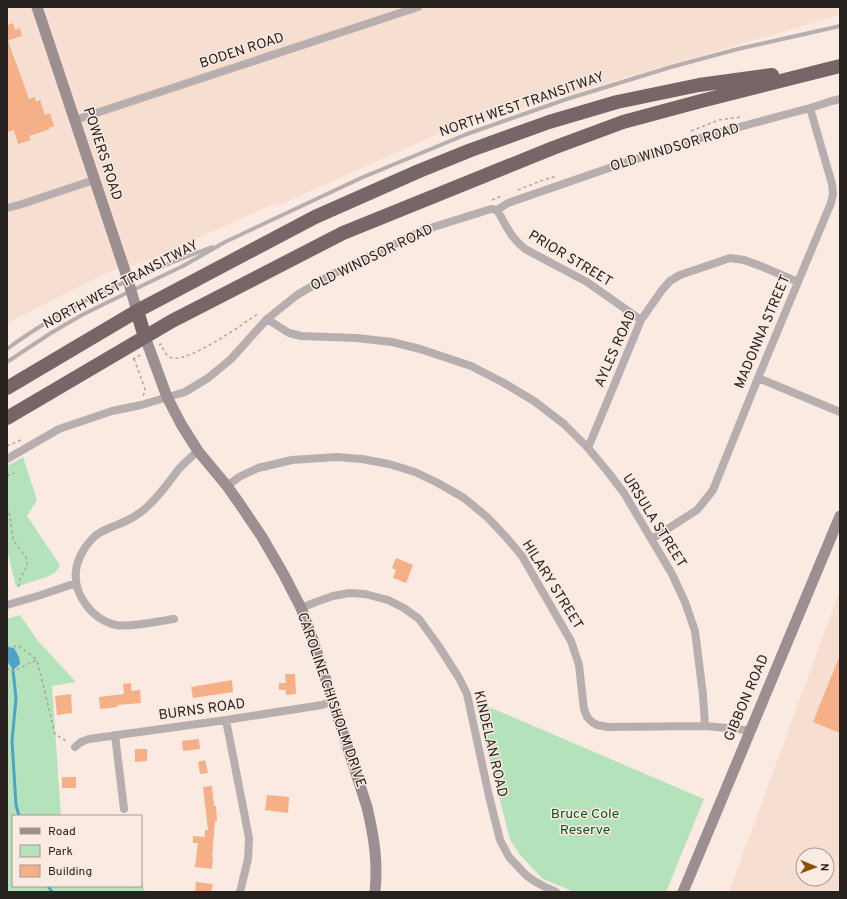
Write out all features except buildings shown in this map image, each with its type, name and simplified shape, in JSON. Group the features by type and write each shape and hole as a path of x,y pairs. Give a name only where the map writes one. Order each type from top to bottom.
{"highway":[{"path":"7,388 138,311 315,217 470,150 549,122 617,102 699,85 840,66 701,100 623,122 553,148 343,233 172,321 7,418"},
{"name":"CAROLINE CHISHOLM DRIVE","path":"138,311 145,337"}],"street":[{"name":"POWERS ROAD","path":"37,7 138,311"},
{"name":"BODEN ROAD","path":"75,120 418,7"},
{"name":"OLD WINDSOR ROAD","path":"7,459 59,429 112,411 141,405 185,392 208,378 231,359 267,319 297,295 331,275 424,230 490,209 497,210 508,203 710,135 840,99"},
{"name":"MADONNA STREET","path":"652,539 697,510 713,490 831,203 833,194 830,178 810,108"},
{"path":"7,208 94,180"},
{"name":"PRIOR STREET","path":"497,210 512,237 517,242 525,248 587,282 641,320"},
{"name":"AYLES ROAD","path":"588,448 641,320 670,281 680,275 730,258 756,264 798,282"},
{"name":"URSULA STREET","path":"267,319 289,333 302,336 357,338 392,342 420,349 471,366 534,401 564,424 588,448 624,493 672,574 686,602 695,631 703,695 704,726"},
{"name":"CAROLINE CHISHOLM DRIVE","path":"145,337 167,397 181,424 198,451 227,486 249,518 271,552 301,608 313,640 367,807 373,831 376,857 375,892"},
{"path":"758,378 840,412"},
{"path":"174,619 128,625 117,625 108,622 100,618 86,606 76,583 76,571 79,559 92,538 98,533 134,517 149,505 184,464 198,451"},
{"name":"HILARY STREET","path":"227,486 239,477 258,468 292,460 337,457 362,459 389,464 415,472 464,498 487,517 522,556 571,640 579,665 584,709 587,717 592,722 608,727 704,726 750,731"},
{"name":"GIBBON ROAD","path":"683,892 840,516"},
{"path":"7,605 76,583"},
{"name":"KINDELAN ROAD","path":"301,608 333,596 349,593 366,594 388,600 419,618 459,678 467,694 500,840 509,857 518,867 546,890 556,892"},
{"name":"BURNS ROAD","path":"75,746 89,739 226,720 333,702"},
{"path":"226,720 249,838 248,859 240,892"},
{"path":"115,735 124,809"}],"lane":[{"name":"NORTH WEST TRANSITWAY","path":"7,362 51,333 130,286 180,259 225,242 361,178 467,134 560,101 671,67 723,53 840,26"},
{"name":"NORTH WEST TRANSITWAY","path":"7,350 44,324 97,295 130,286 183,266 225,242"}],"path":[{"path":"7,476 14,473"},
{"path":"7,507 10,516 13,540 27,559 27,566 18,581 19,588"},
{"path":"7,647 19,646 37,660 55,734 75,746"},
{"path":"7,668 11,672 37,660"}],"shaded area":[{"path":"7,7 840,7 840,15 449,129 277,206 276,203 141,263 110,271 7,323"},
{"path":"840,590 840,892 729,892"}],"green space":[{"path":"23,457 37,500 27,516 60,565 56,572 49,576 16,587 7,550 7,466"},
{"path":"20,615 38,641 76,682 52,686 61,815 12,815 12,887 142,887 142,882 145,892 7,892 7,619"},
{"name":"Bruce Cole Reserve","path":"475,701 704,799 666,892 574,892 543,879 520,855 510,840"}],"water":[{"path":"7,647 14,648 19,657 20,664 13,670 7,661"}],"waterway":[{"path":"13,670 16,699 12,741 16,805 19,815"},
{"path":"49,887 52,892"}]}
